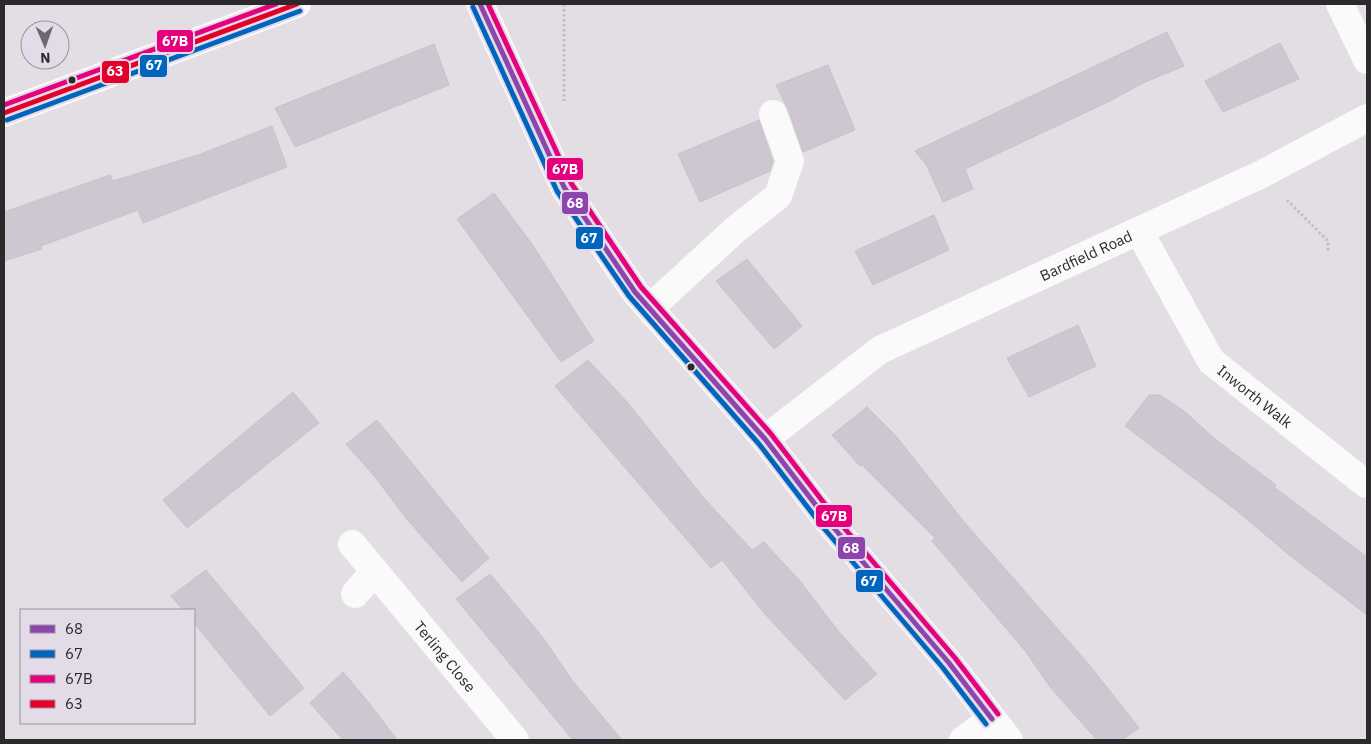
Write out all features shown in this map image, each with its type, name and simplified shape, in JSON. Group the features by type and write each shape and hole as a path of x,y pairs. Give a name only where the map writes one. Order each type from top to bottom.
{"street":[{"path":"4,113 297,4"},
{"path":"480,4 564,187 635,292 765,439 828,521 949,663 1009,740"},
{"path":"1340,4 1367,60"},
{"path":"650,308 736,229 778,196 790,161 773,114"},
{"name":"Bardfield Road","path":"765,439 880,350 1262,174 1367,118"},
{"name":"Inworth Walk","path":"1139,231 1211,361 1366,484 1367,482"},
{"name":"Terling Close","path":"352,544 515,740"},
{"path":"356,594 374,572"},
{"path":"963,740 992,719"}],"path":[{"path":"564,4 564,110"},
{"path":"1262,174 1328,241 1328,252"}],"building":[{"path":"1167,32 1184,66 1143,83 1108,102 965,169 973,189 943,202 927,166 915,151"},
{"path":"1280,43 1299,79 1223,112 1205,81"},
{"path":"434,44 449,85 295,147 275,108"},
{"path":"828,65 855,130 803,152 788,109 776,85"},
{"path":"759,120 773,161 770,171 700,202 678,154"},
{"path":"272,126 287,167 143,223 138,210 41,246 42,249 4,261 4,212 110,175 113,181 198,155"},
{"path":"494,193 532,244 594,341 561,362 457,219"},
{"path":"934,215 949,250 873,285 855,251"},
{"path":"747,259 802,326 774,349 716,281"},
{"path":"1078,325 1096,366 1029,397 1007,358"},
{"path":"588,360 628,403 703,497 752,550 764,542 800,581 839,632 877,674 845,700 764,613 722,560 711,568 555,386"},
{"path":"293,392 319,423 187,528 163,500"},
{"path":"1149,395 1160,395 1184,411 1215,439 1276,485 1274,487 1367,557 1367,615 1288,554 1237,511 1125,426"},
{"path":"867,407 896,436 965,523 1091,667 1139,728 1122,740 1097,740 1050,687 1026,652 932,541 935,538 862,465 860,466 832,435"},
{"path":"377,420 489,558 462,582 405,517 375,477 346,444"},
{"path":"206,570 304,688 270,716 195,624 195,609 182,609 171,596"},
{"path":"490,574 544,639 572,680 622,740 573,740 456,599"},
{"path":"343,672 397,740 343,740 310,703"}],"transit line":[{"name":"67B","path":"4,105 276,4"},
{"name":"63","path":"4,113 297,4"},
{"name":"68","path":"480,4 564,187 635,292 765,439 828,521 949,663 992,719"},
{"name":"67B","path":"488,4 571,183 641,287 771,434 834,516 955,658 998,714"},
{"name":"67","path":"473,7 557,191 629,296 759,444 822,526 943,668 986,724"},
{"name":"67","path":"7,120 300,11"}]}
